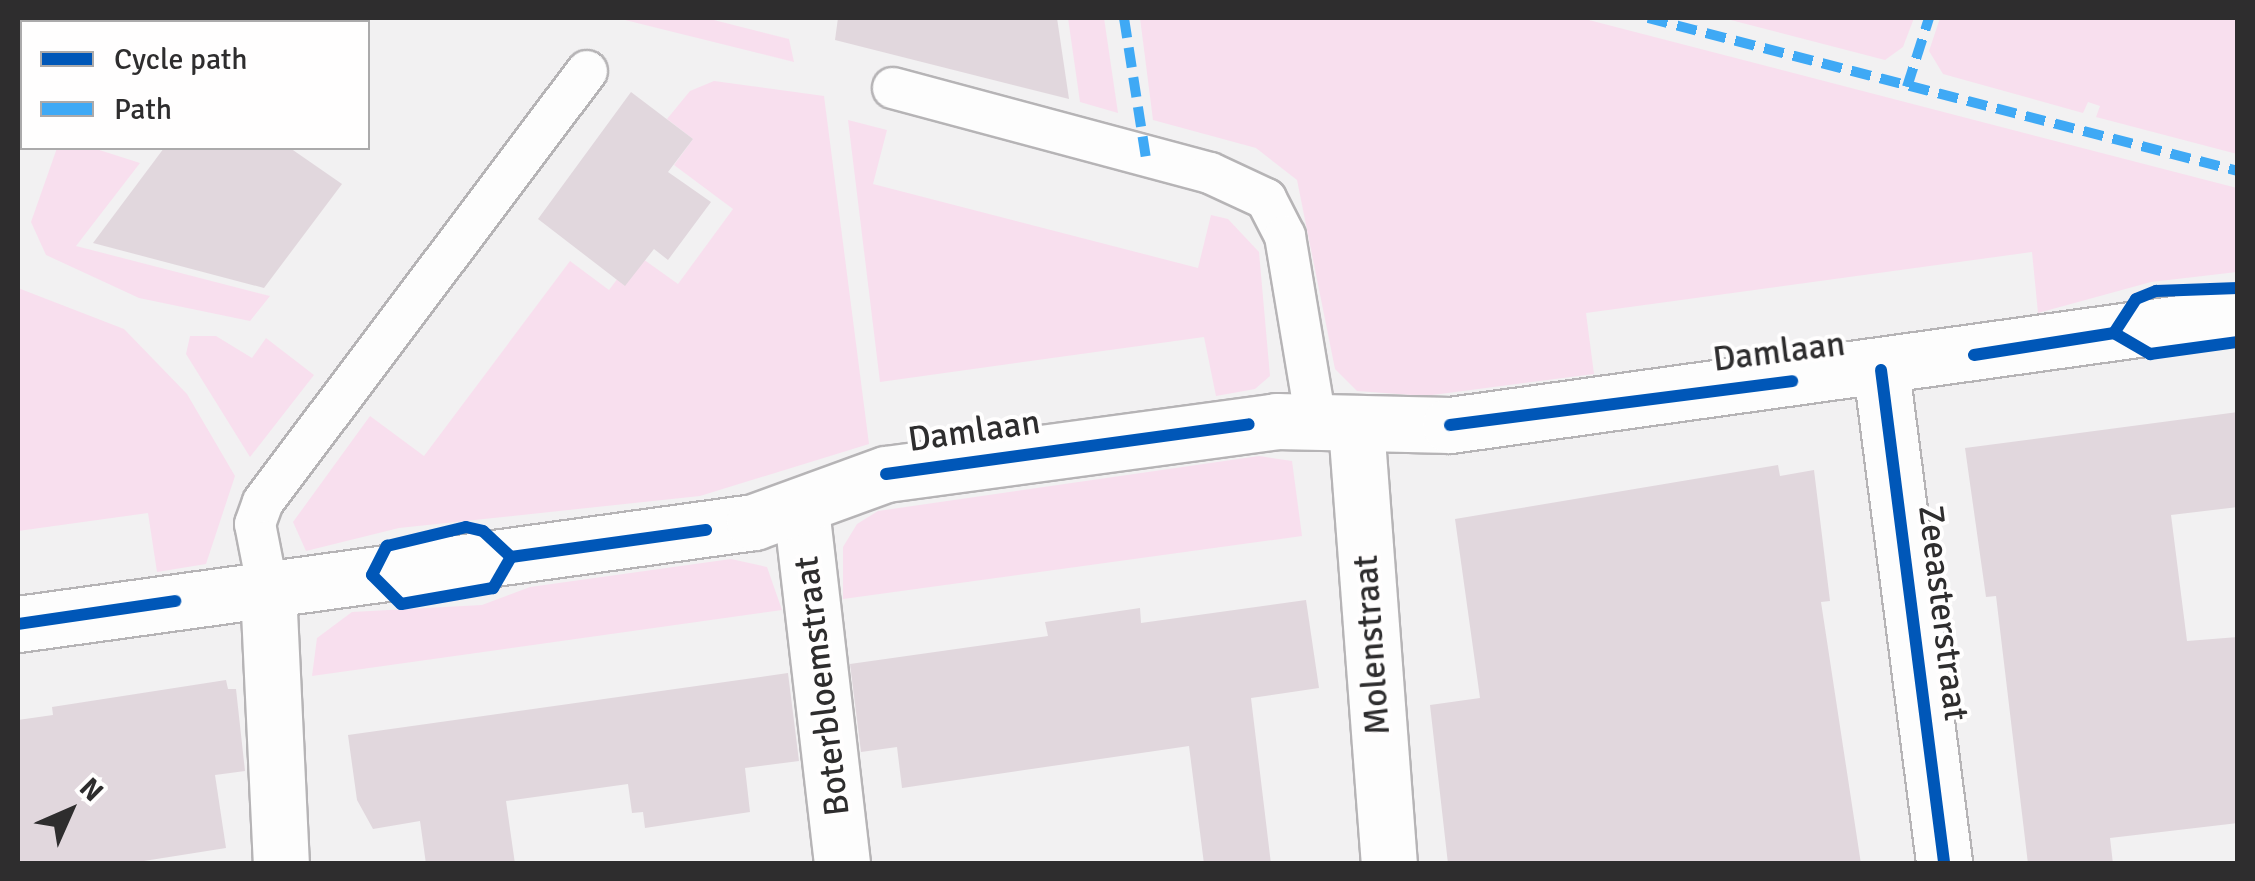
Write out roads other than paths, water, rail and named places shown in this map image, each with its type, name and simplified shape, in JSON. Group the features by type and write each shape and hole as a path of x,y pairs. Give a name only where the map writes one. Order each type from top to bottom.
{"street":[{"name":"Damlaan","path":"18,624 706,530 801,508 886,474 1336,424 1450,424 1881,370 2238,315"},
{"name":"Zeeasterstraat","path":"1881,370 1944,864"},
{"name":"Molenstraat","path":"1336,424 1389,864"},
{"name":"Boterbloemstraat","path":"801,508 842,864"},
{"path":"268,590 282,864"}],"lane":[{"path":"268,590 255,524 264,502 587,70"},
{"path":"893,88 1210,173 1266,199 1285,236 1336,424"}]}
